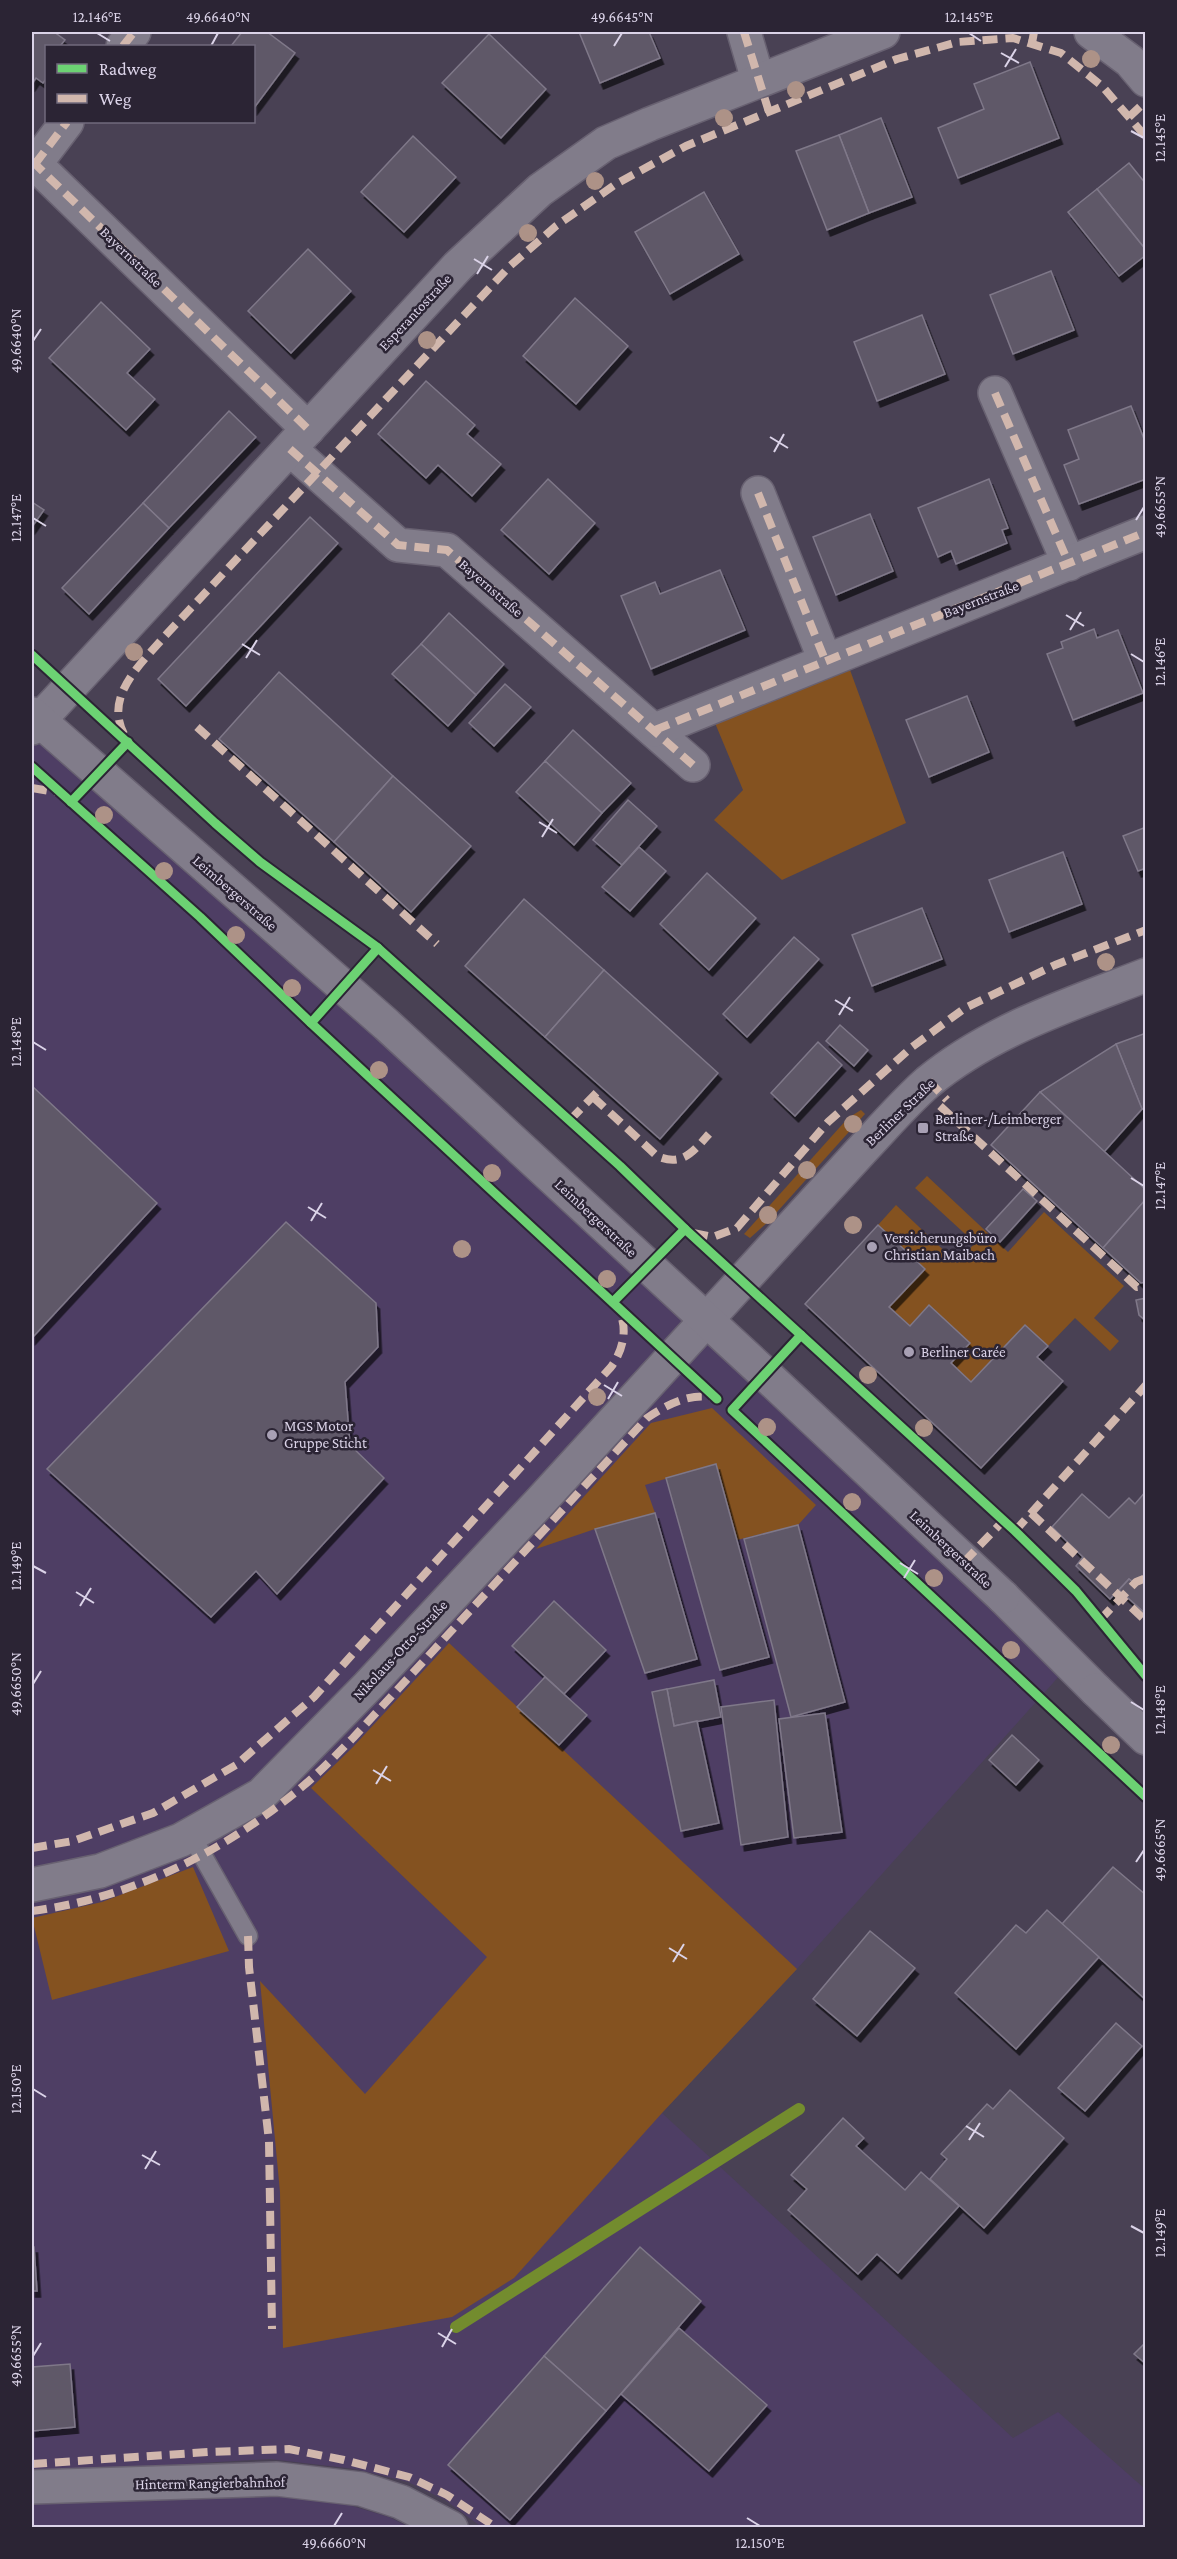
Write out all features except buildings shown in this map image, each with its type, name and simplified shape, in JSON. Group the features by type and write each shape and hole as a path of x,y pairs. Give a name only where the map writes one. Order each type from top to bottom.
{"street":[{"path":"124,45 134,32"},
{"path":"744,32 758,80"},
{"name":"Esperantostraße","path":"34,720 299,439 458,266 540,190 606,143 758,80 884,32"},
{"path":"1090,32 1130,61 1146,80"},
{"path":"33,162 66,123"},
{"name":"Bayernstraße","path":"33,162 398,544 447,550 693,765"},
{"path":"995,393 1069,564"},
{"path":"758,493 825,660"},
{"name":"Bayernstraße","path":"655,730 1146,532"},
{"name":"Leimbergerstraße","path":"34,720 387,1025 1003,1597 1146,1738"},
{"name":"Berliner Straße","path":"706,1320 868,1143 929,1082 999,1036 1146,975"},
{"name":"Nikolaus-Otto-Straße","path":"32,1885 100,1871 191,1835 261,1795 368,1686 706,1320"},
{"name":"Hinterm Rangierbahnhof","path":"32,2487 277,2479 361,2489 401,2502 451,2528"}],"lane":[{"path":"191,1835 248,1936"}],"shaded area":[{"path":"850,670 906,823 782,880 714,820 743,790 715,723"},
{"path":"32,714 1070,1664 797,1969 662,2113 1013,2438 1058,2412 1145,2489 1146,2527 483,2528 445,2500 408,2482 355,2469 270,2459 32,2473"},
{"path":"861,1110 865,1114 768,1222 750,1238 744,1234 848,1118"},
{"path":"927,1176 1008,1252 1044,1212 1124,1286 1094,1318 1119,1341 1110,1351 1075,1318 1048,1346 971,1382 951,1363 969,1343 929,1306 910,1326 889,1307 924,1269 878,1225 896,1205 957,1263 975,1243 915,1188"},
{"path":"712,1408 816,1505 798,1525 737,1540 715,1464 645,1485 655,1513 595,1529 536,1549 651,1423"},
{"path":"449,1643 797,1969 662,2113 514,2278 452,2317 283,2348 280,2192 260,1981 365,2094 487,1957 311,1788 353,1747"},
{"path":"193,1867 229,1951 52,2000 32,1918 102,1902"},
{"path":"268,2492 349,2505 389,2517 409,2527 32,2527 32,2501"}],"waterway":[{"path":"456,2327 799,2109"}],"marked path":[{"path":"124,45 134,32"},
{"path":"744,32 769,112"},
{"path":"1032,43 1034,32"},
{"path":"124,734 119,720 122,694 136,670 164,637 510,266 556,226 616,184 686,146 897,59 958,42 1013,38 1061,53 1102,86 1146,137"},
{"path":"1129,117 1146,101"},
{"path":"35,164 66,123"},
{"path":"32,161 308,429"},
{"path":"995,393 1069,564"},
{"path":"290,449 398,545 447,550 693,765"},
{"path":"758,493 825,660"},
{"path":"655,730 1146,532"},
{"path":"197,727 437,944"},
{"path":"32,788 56,792"},
{"path":"693,1233 713,1237 737,1228 828,1122 912,1047 965,1008 1055,965 1146,930"},
{"path":"929,1081 947,1100"},
{"path":"570,1120 602,1087"},
{"path":"593,1097 657,1156 666,1159 680,1159 686,1156 709,1134"},
{"path":"940,1106 1137,1287 1146,1286"},
{"path":"32,1848 73,1841 153,1813 236,1765 314,1697 611,1367 623,1341 624,1327 620,1313"},
{"path":"1015,1531 1146,1385"},
{"path":"32,1911 69,1905 141,1883 210,1851 273,1810 310,1780 353,1738 647,1418 670,1404 688,1398 714,1398"},
{"path":"1031,1513 1146,1621"},
{"path":"964,1562 1004,1520"},
{"path":"1100,1620 1136,1582 1146,1578"},
{"path":"248,1936 249,1967 269,2141 272,2329"},
{"path":"32,2464 289,2449 409,2477 447,2495 497,2528"}],"cycle path":[{"path":"32,655 215,823 260,862 378,948 620,1166 685,1229 1015,1531 1076,1591 1146,1676"},
{"path":"71,802 128,742"},
{"path":"32,767 200,917 311,1023 717,1399"},
{"path":"311,1023 378,948"},
{"path":"613,1302 685,1229"},
{"path":"801,1335 732,1410 1146,1797"}],"place":[{"name":"Berliner-/Leimberger Straße","path":"923,1128"},
{"name":"Versicherungsbüro Christian Maibach","path":"872,1247"},
{"name":"Berliner Carée","path":"909,1352"},
{"name":"MGS Motor Gruppe Sticht","path":"272,1435"}]}
